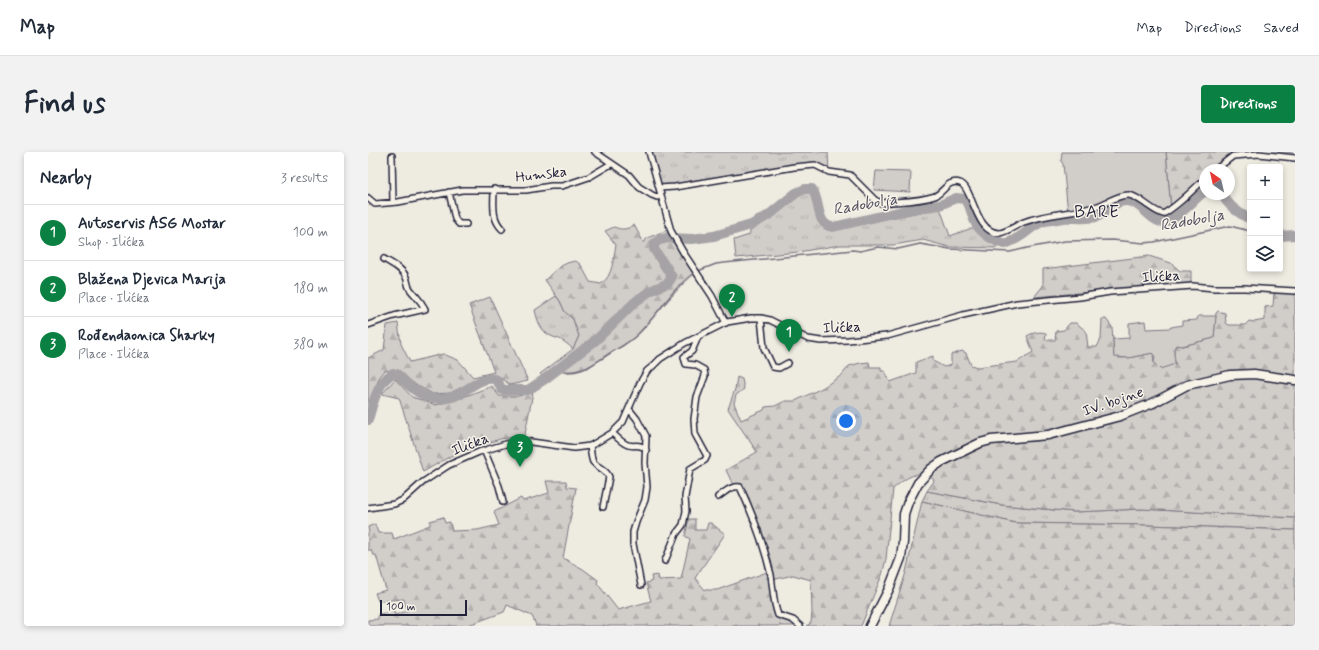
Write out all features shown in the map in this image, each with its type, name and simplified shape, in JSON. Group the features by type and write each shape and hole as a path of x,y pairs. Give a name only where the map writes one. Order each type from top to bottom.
{"main road":[{"name":"IV. bojne","path":"870,626 889,589 901,558 904,514 908,502 921,479 931,468 941,462 980,442 1048,435 1120,416 1153,403 1187,385 1230,375 1254,374 1295,380"}],"street":[{"path":"595,152 625,172 639,187 657,197 661,195"},
{"path":"649,152 672,230 680,246 712,296 726,323"},
{"path":"1223,164 1233,156 1259,154 1295,158"},
{"path":"392,156 393,202"},
{"name":"Humska","path":"369,202 375,204 393,202 462,190 526,190 551,186 562,186 589,177 611,164"},
{"path":"659,188 675,187 794,167 815,165 829,172 850,175 875,200 881,203 936,196 951,183 957,182 962,183 965,186 981,220 988,228 997,233 1003,233 1013,226 1040,217 1096,207 1121,196 1128,195 1137,198 1156,212 1163,214 1171,210 1184,196 1199,184"},
{"path":"494,190 494,216 496,223 502,229"},
{"path":"449,192 455,218 459,224 466,224"},
{"path":"368,325 394,316 425,309 421,300 408,287 406,277 400,269 384,259"},
{"name":"Ilićka","path":"368,508 394,504 403,500 433,474 449,465 484,450 509,443 524,441 574,448 590,446 612,433 623,422 647,371 660,359 685,343 726,323 751,318 761,318 770,320 808,339 821,341 848,340 887,336 946,319 1017,303 1080,297 1110,292 1193,286 1295,291"},
{"path":"761,318 764,348 773,367 779,368 788,364"},
{"path":"665,561 676,534 683,525 686,511 685,497 690,468 705,460 706,456 695,434 694,419 697,397 706,376 704,370 695,365 686,364 684,361 684,357 692,351 698,337"},
{"path":"630,409 646,436 645,463 647,487 645,500 633,532 633,544 641,585"},
{"path":"612,433 623,443 629,445 640,445 646,450"},
{"path":"590,446 592,460 600,468 606,471 609,477 603,506"},
{"path":"484,450 499,486 503,502"},
{"path":"718,497 733,487 740,487 765,553 778,614 793,620 800,626"}],"green space":[{"path":"649,152 828,152 829,172 818,166 659,188"},
{"path":"1062,152 1166,152 1171,210 1163,214 1128,195 1110,202 1068,213 1063,164 1061,161"},
{"path":"1166,152 1295,152 1295,158 1233,156 1223,164 1199,164 1199,184 1171,210"},
{"path":"876,171 911,172 910,192 874,190"},
{"path":"805,192 810,192 813,197 817,215 825,229 836,229 940,208 950,236 975,227 993,242 997,248 949,247 923,240 893,245 840,245 798,252 736,258 734,240 749,235 751,228 767,219"},
{"path":"634,225 644,243 647,238 667,230 668,237 673,238 674,243 680,246 695,273 682,285 636,336 623,346 609,353 588,368 572,371 558,371 545,379 540,374 573,349 579,336 573,319 565,312 560,301 545,280 555,270 563,265 576,261 581,265 590,282 601,284 605,281 610,272 616,245 605,231 614,227 624,229"},
{"path":"1149,256 1171,263 1180,271 1191,271 1191,283 1034,297 1043,286 1043,269"},
{"path":"1274,293 1295,293 1295,518 1142,509 1075,512 1002,505 927,491 934,481 926,472 908,478 893,489 886,559 882,575 861,626 806,626 811,623 811,580 793,575 772,580 778,614 800,626 535,626 536,625 532,616 507,605 504,612 466,626 368,626 368,620 378,619 378,614 394,612 395,615 407,611 404,599 378,601 375,593 386,590 376,555 373,555 371,550 368,550 368,527 375,524 378,533 392,533 394,539 430,525 430,521 443,517 445,523 450,522 452,531 477,530 499,525 494,512 521,498 523,501 549,493 546,481 566,481 567,487 576,488 563,558 583,569 598,580 597,583 618,610 651,601 646,583 652,581 651,576 658,575 659,580 681,579 690,539 685,536 689,519 695,519 695,530 706,530 708,523 711,523 725,534 695,578 705,590 717,590 770,571 740,487 733,485 726,470 757,452 728,409 735,389 737,377 742,379 744,389 736,395 734,403 741,420 764,410 765,407 775,406 785,401 795,401 822,388 842,375 849,366 860,363 869,362 870,367 881,367 881,371 885,371 890,382 916,373 916,362 933,356 933,361 944,367 951,365 951,355 962,351 966,353 971,365 977,367 1017,362 1033,352 1027,336 1043,332 1046,333 1045,340 1055,340 1056,331 1064,330 1070,323 1076,323 1086,331 1088,347 1097,347 1101,339 1102,319 1106,319 1112,327 1114,356 1128,358 1153,353 1154,363 1175,364 1174,352 1176,345 1182,346 1214,338 1216,313 1218,311 1225,313 1226,323 1229,325 1245,325 1249,321 1254,322 1265,320 1265,307 1273,306"},
{"path":"556,296 565,312 573,319 579,336 573,349 562,340 545,332 537,318 535,310"},
{"path":"490,297 528,381 510,385 501,378 492,375 474,381 450,393 433,394 416,385 400,372 385,370 379,378 368,410 368,358 384,350 387,325 398,323 401,344 410,362 443,354 458,360 473,377 494,372 469,305"},
{"path":"1198,316 1216,316 1214,338 1182,346 1176,345 1174,352 1175,364 1160,369 1154,363 1155,357 1153,353 1128,358 1114,357 1113,339 1129,338 1129,323 1145,321 1146,329 1171,328 1182,325 1182,321 1197,320"},
{"path":"395,379 412,397 436,405 492,386 499,396 518,396 533,392 525,434 523,436 500,439 456,453 423,472 399,398 382,394"},
{"path":"927,491 1002,505 1075,512 1142,509 1295,518 1295,530 1146,525 1015,523 922,501"},
{"path":"922,501 1015,523 1146,525 1295,530 1295,626 889,626 906,572"}],"waterway":[{"name":"Radobolja","path":"368,420 379,388 393,373 397,374 418,392 428,397 452,397 479,382 491,379 497,380 502,390 528,390 545,379 596,340 635,302 650,291 668,283 672,277 654,249 654,244 659,240 668,238 692,239 714,236 751,225 769,215 796,193 805,189 812,189 815,194 823,222 833,227 911,209 940,205 956,198 965,199 969,204 975,222 980,230 992,239 1005,244 1016,239 1041,222 1063,218 1096,217 1120,202 1128,201 1135,203 1151,217 1163,222 1180,214 1199,197"},
{"name":"Radobolja","path":"1226,200 1234,209 1247,217"},
{"name":"Radobolja","path":"698,271 716,264 853,250 860,251 878,247 898,249 920,244 950,249 1010,252 1065,241 1112,240 1144,243 1230,226 1247,230"},
{"name":"Radobolja","path":"1283,236 1295,235"},
{"name":"Radobolja","path":"558,371 572,372 584,369 629,342 643,329 678,287 694,273"}],"place":[{"name":"Blažena Djevica Marija","path":"732,317"},
{"name":"Autoservis ASG Mostar","path":"789,352"},
{"name":"Rođendaonica Sharky","path":"520,467"}],"district":[{"name":"BARE","path":"1097,211"}]}
